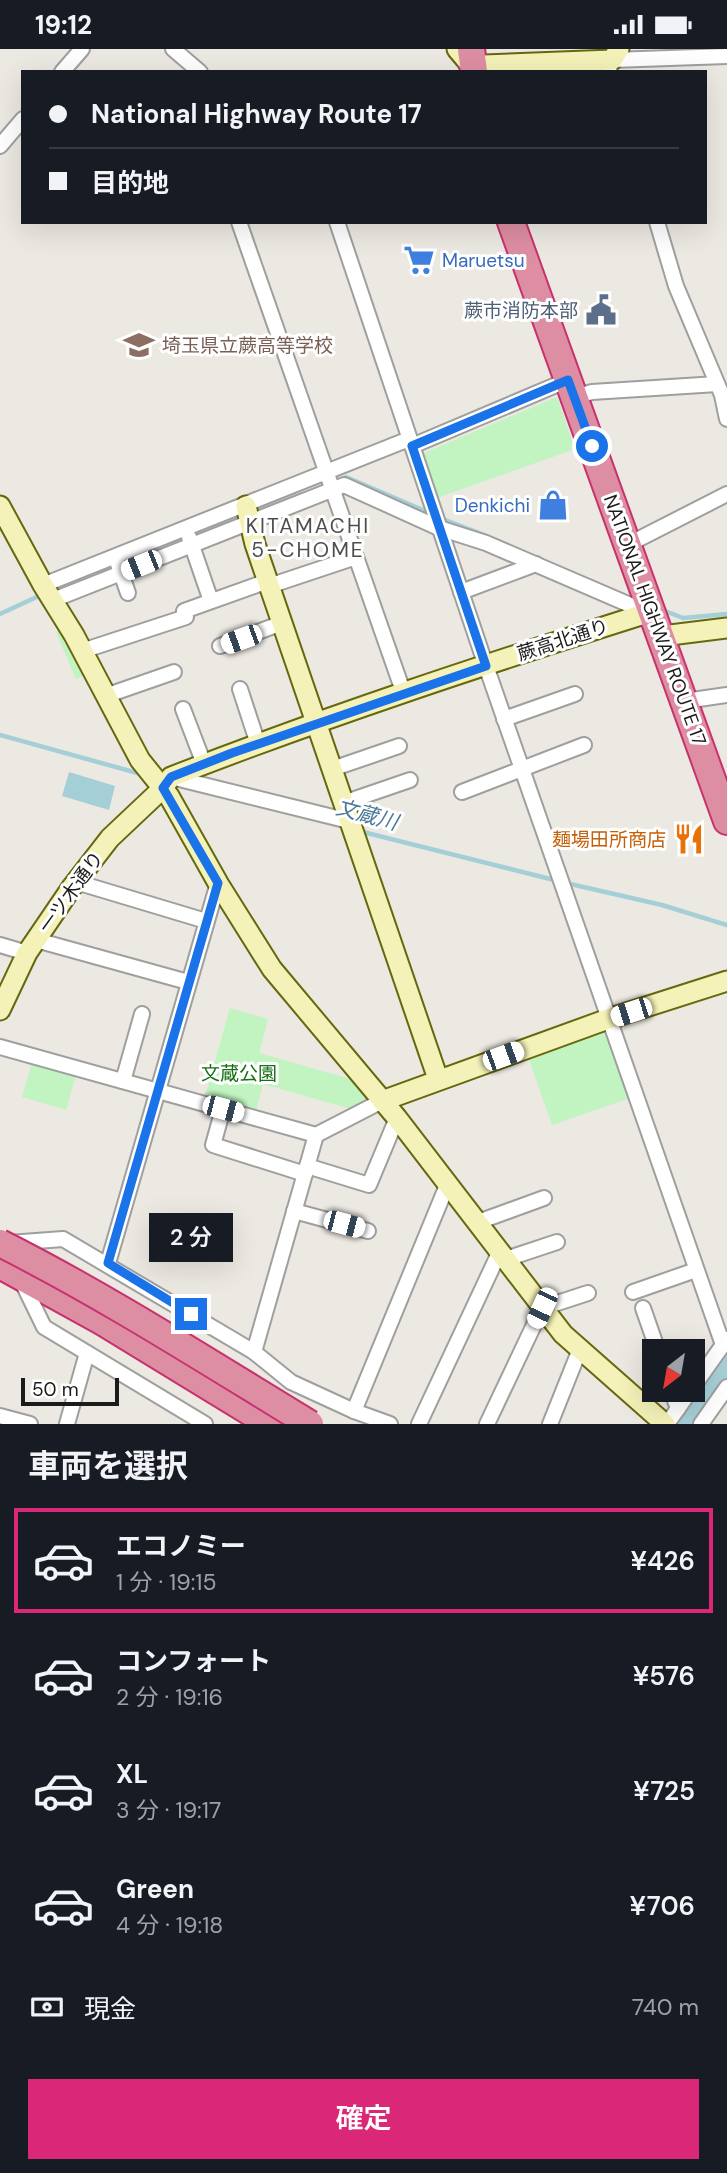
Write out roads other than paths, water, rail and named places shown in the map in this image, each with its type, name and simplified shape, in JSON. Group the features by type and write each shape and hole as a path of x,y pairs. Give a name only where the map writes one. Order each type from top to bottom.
{"highway":[{"name":"NATIONAL HIGHWAY ROUTE 17","path":"512,224 727,821"},
{"path":"0,1244 301,1424"},
{"path":"0,1244 50,1268 114,1305 310,1424"},
{"path":"0,1265 103,1322 270,1424"},
{"path":"0,1276 258,1424"}],"street":[{"path":"64,70 82,49"},
{"path":"173,49 198,70"},
{"path":"468,62 484,65 567,55 612,62 727,57"},
{"path":"1,141 21,121"},
{"path":"244,224 404,694"},
{"path":"0,506 105,696 162,780 218,883 272,969 397,1118 563,1335 666,1424 725,1342 696,1270 504,719 338,224"},
{"path":"658,224 676,286 722,391 727,419"},
{"path":"48,592 330,481 410,443 571,389 592,392 722,391"},
{"path":"330,481 486,543 653,615"},
{"path":"629,544 727,494"},
{"path":"248,514 282,623 438,1079"},
{"path":"189,537 211,601"},
{"path":"82,651 185,614 211,601 356,557"},
{"path":"118,565 128,593"},
{"path":"461,592 536,565"},
{"name":"蕨高北通り","path":"162,780 317,723 641,615 727,628"},
{"path":"220,646 282,623"},
{"path":"105,696 174,671"},
{"path":"240,689 258,744"},
{"path":"504,719 575,694"},
{"path":"685,701 727,695"},
{"path":"183,709 204,764"},
{"path":"462,792 584,745"},
{"path":"332,769 399,747"},
{"path":"162,780 349,821 410,780"},
{"name":"一ツ木通り","path":"0,1010 32,947 76,882 110,838 162,780"},
{"path":"76,882 206,921"},
{"path":"108,1263 218,883"},
{"path":"0,945 32,947 188,982"},
{"path":"0,1047 316,1135 382,1101 438,1079 608,1019 727,981"},
{"path":"123,1081 142,1014"},
{"path":"223,1109 213,1145 369,1185 397,1118"},
{"path":"254,1352 316,1135"},
{"path":"354,1412 448,1183"},
{"path":"478,1222 544,1198"},
{"path":"294,1211 369,1231"},
{"path":"0,1244 63,1239 108,1263 254,1352 291,1382 354,1412 390,1424"},
{"path":"503,1255 557,1243"},
{"path":"419,1424 503,1255"},
{"path":"633,1292 696,1270"},
{"path":"25,1288 44,1327 205,1424"},
{"path":"487,1424 542,1308 588,1293"},
{"path":"643,1308 654,1339"},
{"path":"550,1424 580,1349"},
{"path":"67,1424 87,1353"},
{"path":"701,1424 727,1387"},
{"path":"676,1402 678,1409"},
{"path":"0,1416 30,1424"}],"water":[{"path":"69,772 115,786 109,810 62,796"}],"waterway":[{"path":"340,480 346,477 432,514"},
{"path":"252,513 302,494"},
{"path":"52,590 243,516"},
{"path":"440,518 487,536"},
{"path":"0,614 41,595"},
{"path":"660,609 683,618 727,614"},
{"name":"文蔵川","path":"0,735 141,774"},
{"name":"文蔵川","path":"359,831 558,881"},
{"name":"文蔵川","path":"566,883 662,905 727,925"},
{"path":"684,1424 727,1363"}],"place":[{"name":"Maruetsu","path":"419,260"},
{"name":"蕨市消防本部","path":"601,310"},
{"name":"埼玉県立蕨高等学校","path":"139,345"},
{"name":"Denkichi","path":"553,505"},
{"name":"麺場田所商店","path":"689,839"}],"district":[{"name":"KITAMACHI 5-CHOME","path":"308,538"}],"park label":[{"name":"文蔵公園","path":"239,1073"}]}
